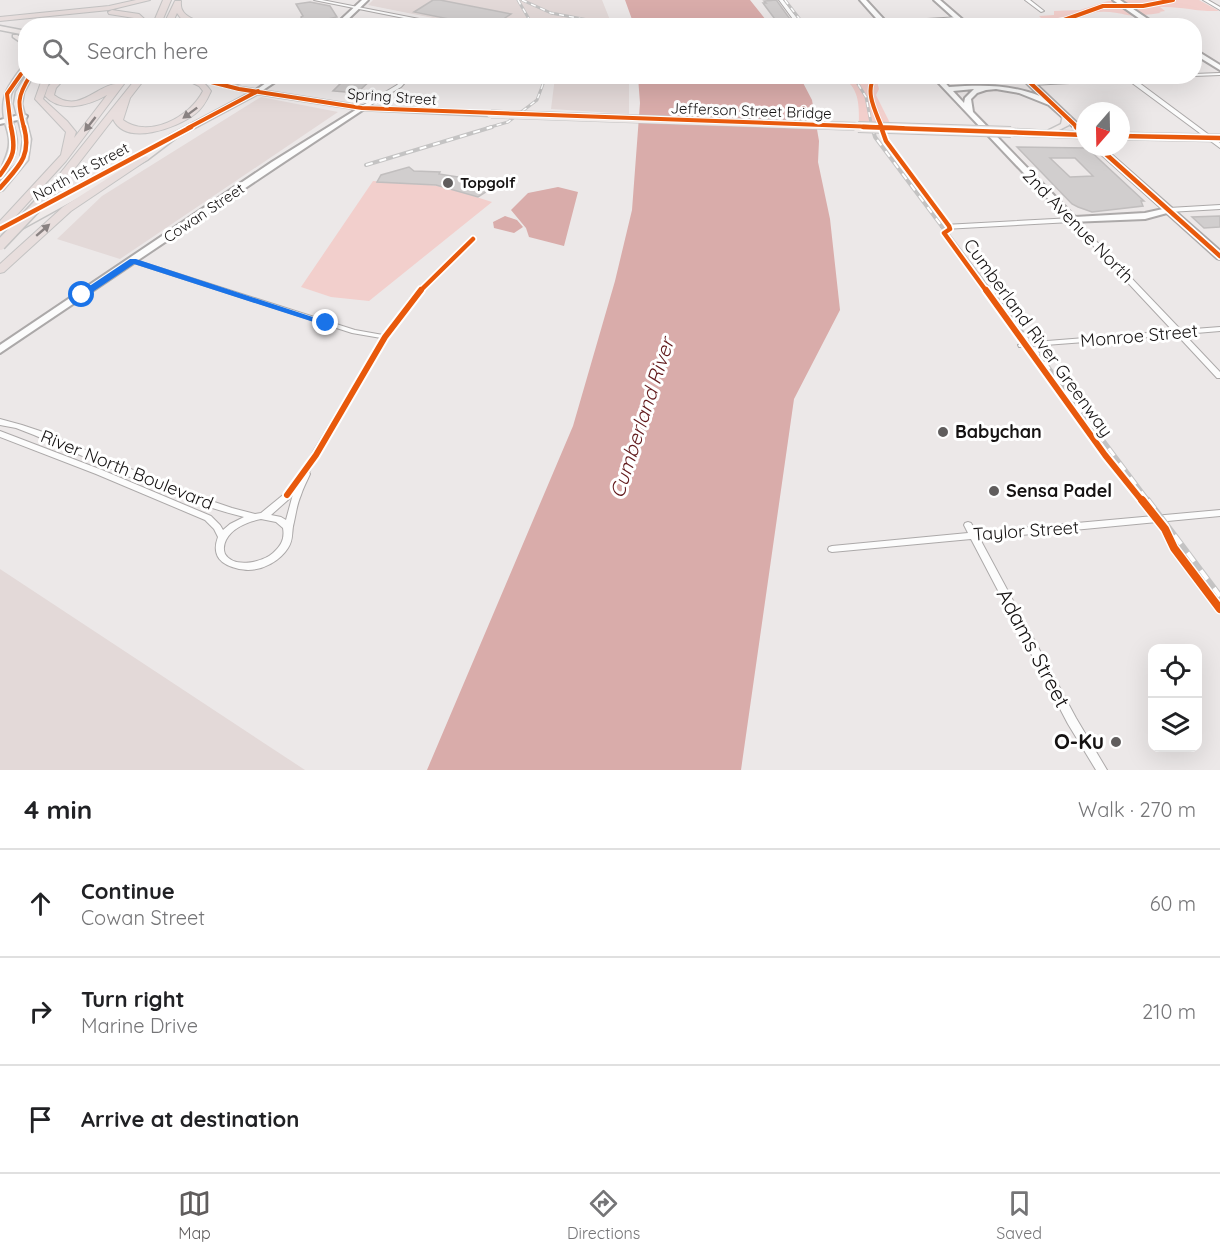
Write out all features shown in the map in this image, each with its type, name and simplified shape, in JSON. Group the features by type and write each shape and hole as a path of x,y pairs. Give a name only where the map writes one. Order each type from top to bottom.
{"highway":[{"path":"0,19 109,8 146,0"},
{"path":"159,18 167,0"},
{"path":"171,18 178,3"},
{"path":"178,3 184,18"},
{"path":"74,18 114,12 138,18"},
{"path":"30,18 45,15"},
{"path":"1,30 18,23"},
{"path":"44,84 39,99 42,106 63,121 70,132 63,159"},
{"path":"55,84 49,96 63,103 82,102 102,96 117,84"},
{"path":"0,228 63,159 121,84"},
{"path":"0,245 54,188 137,84"},
{"path":"126,99 118,115 118,121 128,129 147,130 175,123 194,112 206,98 207,92 202,84"},
{"path":"0,270 67,209 144,158"}],"main road":[{"path":"1,30 18,32"},
{"path":"1,30 18,37"},
{"path":"0,175 12,158 15,144 4,118 7,93 18,79"},
{"path":"0,188 24,160 27,139 23,116 18,104 20,92 25,84"},
{"name":"Spring Street","path":"219,84 308,101 362,108 491,114"},
{"name":"Spring Street","path":"240,84 258,91"},
{"name":"North 1st Street","path":"0,228 258,91"},
{"name":"Jefferson Street Bridge","path":"491,114 1076,135"},
{"path":"1044,133 1063,127 1066,117"},
{"name":"North 1st Street","path":"0,238 144,158 174,136"},
{"path":"1130,136 1220,138"}],"street":[{"path":"316,0 410,18"},
{"path":"345,18 365,0"},
{"path":"781,0 795,18"},
{"path":"863,0 880,18"},
{"path":"937,0 959,18"},
{"path":"1027,0 1041,11"},
{"path":"1116,0 1143,18"},
{"path":"1205,0 1220,9"},
{"path":"1202,56 1220,68"},
{"path":"1202,75 1220,74"},
{"name":"North 1st Street","path":"258,91 269,84"},
{"name":"Cowan Street","path":"0,351 401,84"},
{"name":"2nd Avenue North","path":"942,84 1220,376"},
{"path":"947,89 1031,84 1076,126"},
{"path":"1137,84 1220,146"},
{"path":"970,113 967,99 970,95 988,87 1024,92 1053,104"},
{"path":"4,118 23,116"},
{"path":"1108,156 1220,256"},
{"path":"944,227 1145,216 1169,210 1220,207"},
{"path":"310,464 296,496 288,528 288,541 283,550 275,557 252,566 240,566 224,558 220,551 223,538 240,522 259,516 286,497 310,464 385,337 418,292 473,239"},
{"path":"133,261 354,332 385,337"},
{"name":"Monroe Street","path":"1022,345 1220,329"},
{"name":"River North Boulevard","path":"0,422 231,512 259,516"},
{"name":"River North Boulevard","path":"0,434 99,472 208,518 223,538"},
{"path":"99,472 110,464"},
{"name":"Taylor Street","path":"832,549 1220,513"},
{"path":"259,516 280,519 288,528"},
{"name":"Adams Street","path":"968,525 1072,721 1102,770"}],"shaded area":[{"path":"373,0 602,0 609,18 433,18 368,5"},
{"path":"1199,0 1219,11 1160,7 1165,11 1131,16 1097,12 1077,18 1041,18 1039,16 1054,15 1054,11 1080,10 1108,1"},
{"path":"554,84 629,84 629,114 551,109"},
{"path":"849,84 878,84 879,89 876,95 890,123 859,123 857,96"},
{"path":"261,97 338,112 120,259 57,239 102,196"},
{"name":"Topgolf","path":"373,181 442,186 492,202 369,301 331,297 301,287"},
{"path":"0,569 305,770 0,770"}],"water":[{"path":"625,0 750,0 764,18 631,18"},
{"name":"Cumberland River","path":"639,84 804,84 812,100 819,141 818,162 830,219 840,310 794,399 741,770 427,770 573,426 615,281 632,210 640,103"},
{"path":"558,187 578,192 564,246 529,237 526,228 511,210 528,193"},
{"path":"505,216 517,220 523,227 514,233 494,228 493,222"}],"building":[{"path":"433,0 440,0 511,14 505,18 444,18 414,12"},
{"path":"777,0 789,18 774,18 763,3 766,3 764,1"},
{"path":"310,2 330,6 337,17 301,18 303,16 296,4"},
{"path":"340,84 367,84 357,93 333,91"},
{"path":"1017,147 1076,148 1076,156 1096,156 1144,201 1141,201 1143,206 1092,212 1072,204","holes":["1050,158 1075,158 1093,176 1070,177"]},
{"name":"Topgolf","path":"409,167 414,171 440,172 439,174 458,177 489,190 478,197 436,185 377,182 381,175"},
{"path":"1220,216 1220,227 1204,228 1192,217"}],"railway":[{"path":"518,0 528,18"},
{"path":"522,0 551,13 577,18"},
{"path":"785,0 799,18"},
{"path":"487,128 508,122 537,100 543,84"},
{"path":"858,84 866,97 872,128"},
{"path":"366,165 492,127"},
{"path":"872,127 875,137 991,292"},
{"path":"990,290 1149,502"},
{"path":"1148,500 1220,596"}],"cycle path":[{"path":"1070,18 1103,6 1143,6 1173,0"},
{"path":"0,175 12,158 15,144 8,115 7,94 18,78"},
{"path":"0,188 24,160 27,139 18,104 20,92 25,84"},
{"path":"219,84 362,108 1076,135"},
{"name":"Cumberland River Greenway","path":"871,84 870,94 886,141 949,226 950,229 944,233 1105,455 1165,529 1174,548 1220,609"},
{"path":"1031,84 1076,126"},
{"path":"0,229 258,91"},
{"path":"1130,136 1220,138"},
{"path":"1108,156 1220,256"},
{"path":"287,495 316,455 385,337 412,299 473,239"}],"place":[{"name":"Topgolf","path":"448,183"},
{"name":"Babychan","path":"943,432"},
{"name":"Sensa Padel","path":"994,491"},
{"name":"O-Ku","path":"1116,742"}],"route":[{"path":"82,295 133,261 326,323"}]}
